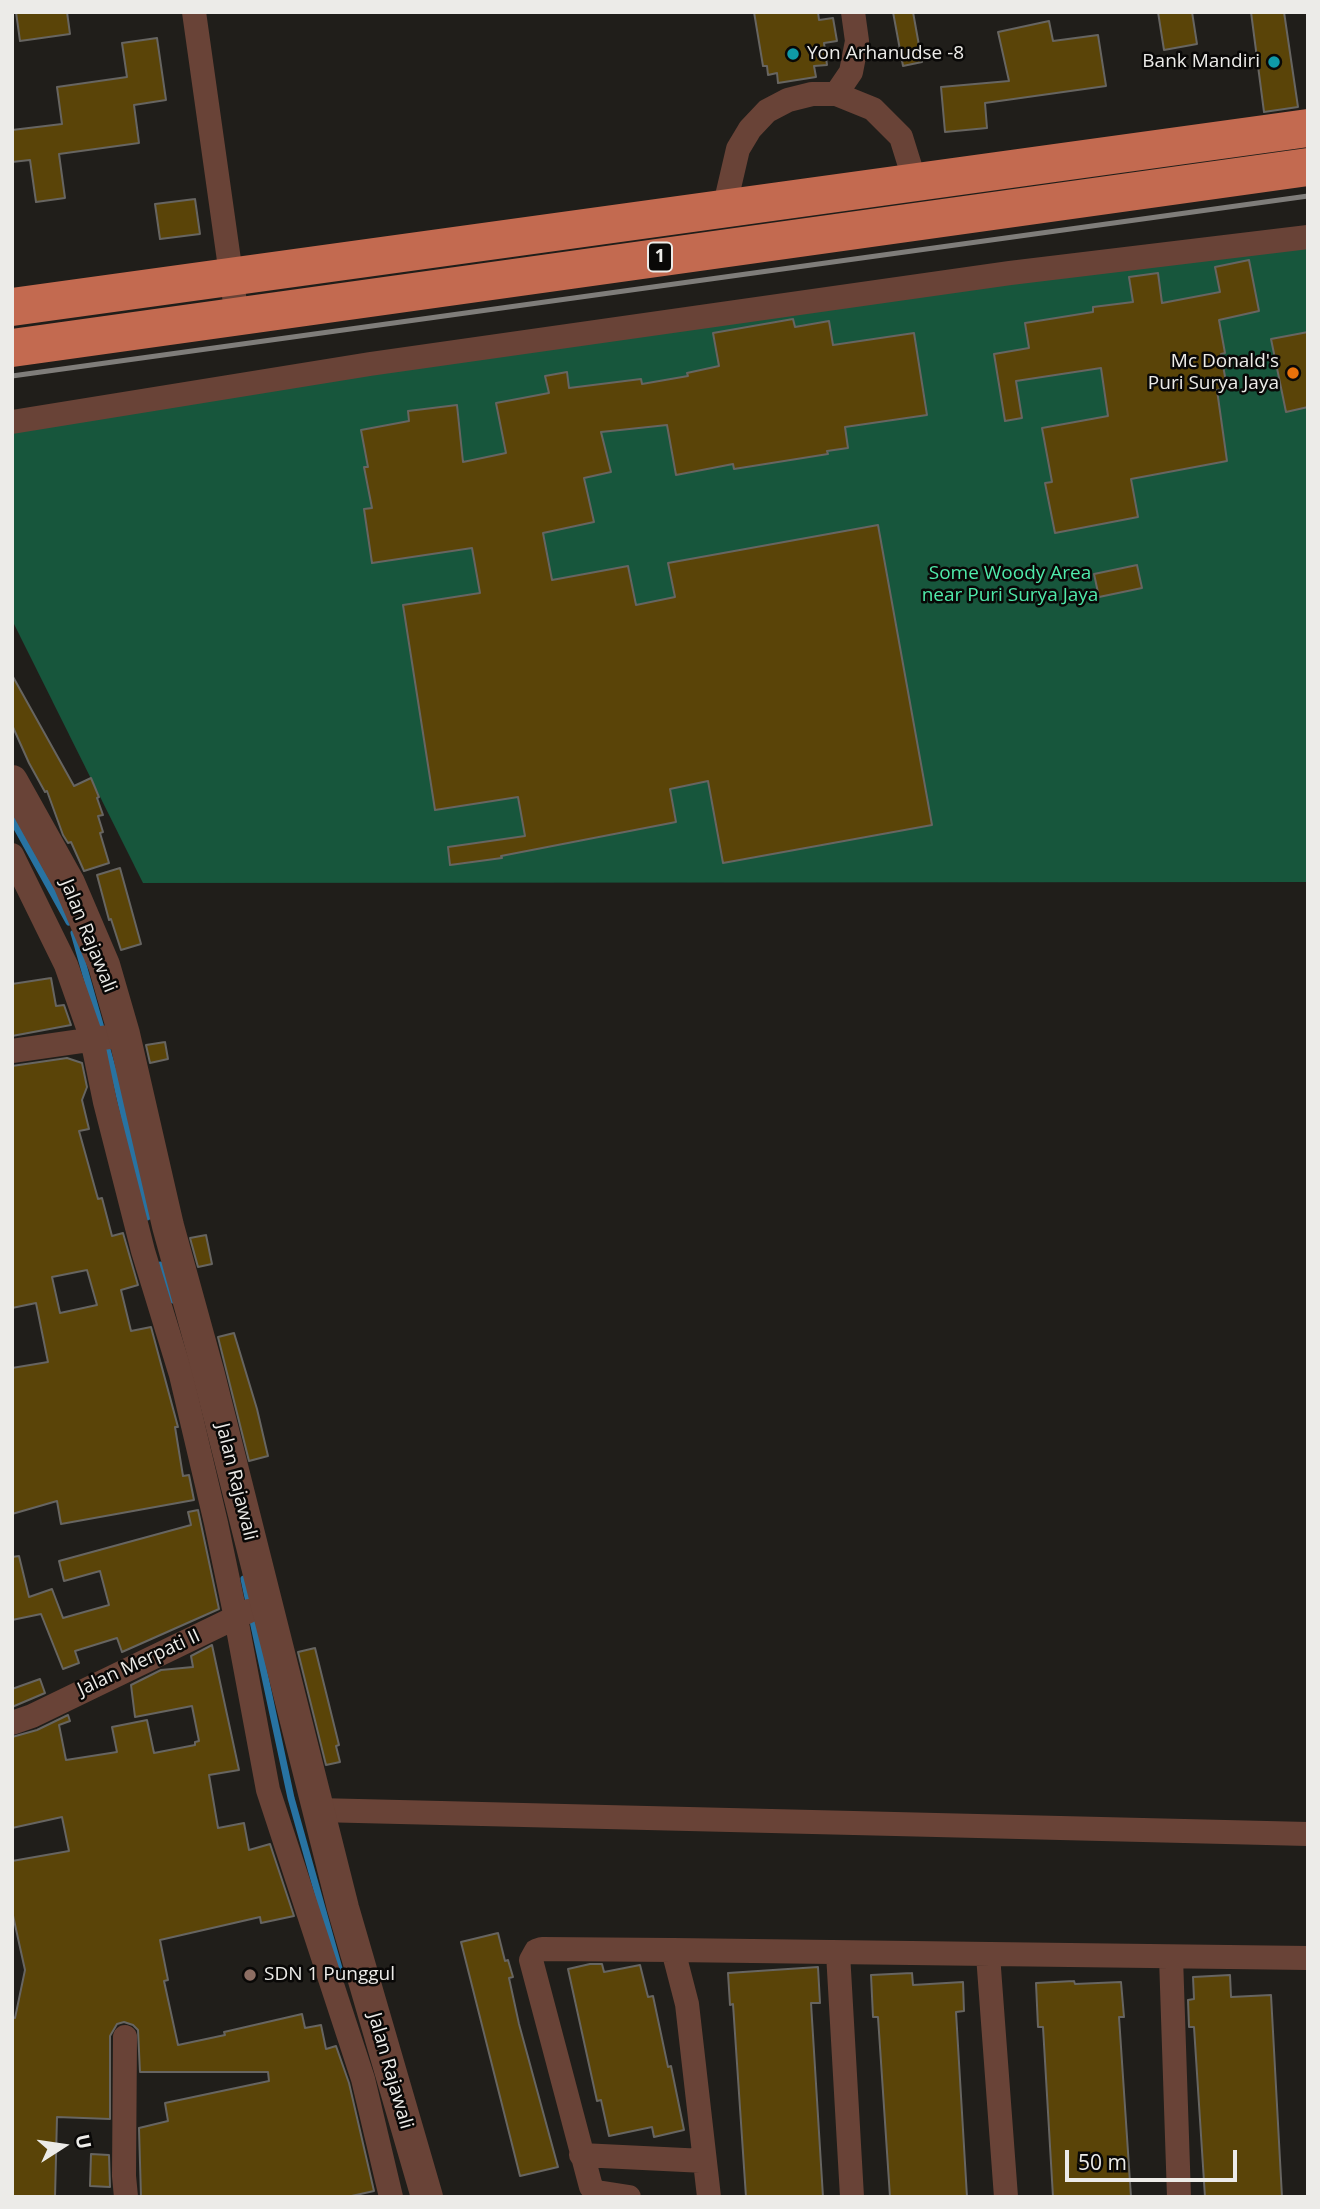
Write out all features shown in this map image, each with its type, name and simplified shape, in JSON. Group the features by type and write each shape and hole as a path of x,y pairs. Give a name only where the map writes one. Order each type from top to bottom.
{"highway":[{"name":"1","path":"12,307 1308,128"},
{"name":"1","path":"12,348 1308,167"}],"street":[{"path":"194,12 237,317"},
{"path":"836,94 851,72 858,41 853,12"},
{"path":"724,209 738,149 750,129 767,111 788,100 812,94 836,94 873,109 901,137 915,182"},
{"path":"12,422 370,364 1010,273 1308,237"},
{"name":"Jalan Rajawali","path":"12,781 69,883 104,965 108,1037 168,1226 208,1371 250,1610 317,1810 339,1958 427,2197"},
{"path":"12,855 66,965 108,1037 12,1051"},
{"path":"250,1610 268,1790 339,1958 363,2079 391,2197"},
{"name":"Jalan Merpati II","path":"12,1723 32,1716 250,1610"},
{"path":"317,1810 1308,1834"},
{"path":"629,2197 593,2190 581,2155 531,1960 532,1955 542,1949 1308,1958"},
{"path":"673,1950 687,2004 709,2197"},
{"path":"687,2004 701,1951"},
{"path":"838,1953 852,2197"},
{"path":"988,1955 1006,2197"},
{"path":"1171,1957 1179,2197"},
{"path":"125,2037 126,2197"},
{"path":"581,2155 705,2161"}],"green space":[{"name":"Some Woody Area near Puri Surya Jaya","path":"1308,242 1308,882 143,883 12,620 12,424"}],"building":[{"path":"16,12 67,12 70,34 20,41"},
{"name":"Yon Arhanudse -8","path":"754,12 818,12 819,20 833,18 837,41 824,43 827,65 814,66 816,77 778,83 777,73 768,75 767,66 763,66"},
{"path":"893,12 913,12 922,62 903,66"},
{"path":"1158,12 1192,12 1197,44 1164,50"},
{"name":"Bank Mandiri","path":"1251,12 1284,12 1298,107 1264,112"},
{"path":"1049,21 1053,41 1098,35 1106,86 985,103 987,128 945,132 941,87 1009,81 998,32"},
{"path":"157,38 166,100 134,105 139,143 59,154 65,198 36,202 30,160 12,162 12,130 62,124 57,87 127,77 122,43"},
{"path":"195,199 200,234 160,239 155,204"},
{"path":"1249,260 1259,311 1219,320 1225,353 1221,354 1227,388 1217,390 1227,461 1131,479 1138,517 1055,533 1045,483 1052,482 1042,428 1108,416 1101,368 1016,381 1022,418 1005,421 994,354 1029,348 1025,323 1093,312 1093,307 1133,302 1129,277 1158,273 1162,303 1220,292 1215,267"},
{"path":"793,319 795,327 829,321 833,345 914,333 927,415 845,427 848,448 827,451 828,454 734,469 733,464 676,475 667,425 601,432 611,472 584,478 594,522 543,533 552,580 628,566 636,605 675,597 668,563 878,525 932,825 723,863 708,781 670,789 676,822 501,856 502,858 450,865 448,847 525,836 518,797 435,810 403,605 480,593 472,548 372,563 364,509 372,508 364,467 368,467 361,430 409,421 408,411 457,405 463,462 506,453 496,403 549,393 545,376 567,372 569,388 641,379 642,384 688,376 687,373 719,366 713,333"},
{"name":"Mc Donald's Puri Surya Jaya","path":"1308,332 1308,407 1286,412 1271,339"},
{"path":"1137,565 1142,588 1099,597 1094,574"},
{"path":"12,675 74,786 91,778 103,815 98,816 103,832 100,833 109,863 84,871 71,842 68,843 63,835 47,791 45,792 29,763 12,725"},
{"path":"120,868 141,944 121,950 111,919 109,920 97,875"},
{"path":"51,978 56,1006 64,1005 71,1025 12,1036 12,984"},
{"path":"165,1042 168,1059 150,1063 146,1045"},
{"path":"67,1058 82,1063 87,1087 82,1100 89,1129 79,1131 98,1199 102,1198 112,1236 123,1233 138,1285 121,1290 131,1331 151,1327 178,1427 175,1427 183,1476 189,1475 194,1500 61,1524 57,1501 12,1514 12,1368 48,1362 36,1303 12,1308 12,1066","holes":["87,1270 97,1305 60,1313 52,1277"]},
{"path":"206,1235 212,1264 198,1267 190,1238"},
{"path":"234,1333 268,1456 249,1461 218,1337"},
{"path":"198,1510 219,1609 122,1652 117,1638 75,1651 79,1663 63,1669 41,1614 12,1620 12,1557 19,1556 29,1597 52,1589 63,1618 109,1605 100,1571 64,1581 59,1561 191,1525 188,1512"},
{"path":"212,1645 239,1770 209,1775 218,1828 244,1823 249,1850 270,1844 294,1916 261,1923 260,1917 160,1940 168,1980 164,1981 178,2045 302,2014 305,2028 321,2025 326,2049 336,2046 349,2083 374,2191 347,2197 141,2197 139,2128 168,2121 165,2103 269,2081 268,2072 140,2072 138,2030 124,2022 117,2024 110,2036 110,2119 57,2117 55,2197 12,2197 12,2017 15,2018 25,1970 12,1911 12,1861 69,1851 62,1817 12,1828 12,1737 37,1730 68,1715 70,1721 59,1725 66,1760 117,1752 112,1727 147,1720 154,1753 195,1745 195,1742 199,1741 192,1706 135,1717 131,1685 161,1670 193,1667 191,1656"},
{"path":"315,1648 339,1745 336,1746 340,1762 326,1765 298,1652"},
{"path":"40,1679 45,1693 12,1707 12,1689"},
{"path":"498,1933 505,1961 508,1960 513,1977 509,1978 519,2024 558,2167 520,2176 461,1942"},
{"path":"602,1964 604,1972 640,1965 648,1997 653,1996 684,2130 654,2137 652,2127 609,2136 601,2100 597,2101 568,1969"},
{"path":"818,1967 820,2003 811,2003 823,2197 746,2197 733,2004 730,2005 728,1973"},
{"path":"912,1973 913,1985 963,1982 964,2011 956,2012 967,2197 890,2197 878,2017 873,2017 871,1975"},
{"path":"1230,1975 1231,1997 1271,1995 1282,2197 1205,2197 1194,2027 1189,2027 1188,2000 1194,1999 1193,1977"},
{"path":"1074,1981 1075,1984 1121,1982 1124,2017 1119,2017 1131,2197 1053,2197 1043,2027 1038,2027 1036,1983"},
{"path":"91,2154 109,2155 110,2187 90,2186"}],"waterway":[{"path":"12,819 69,922"},
{"path":"74,933 116,1081 147,1217"},
{"path":"160,1265 173,1300"},
{"path":"244,1579 291,1798 340,1972"}],"railway":[{"path":"12,376 1308,196"}],"place":[{"name":"Yon Arhanudse -8","path":"793,54"},
{"name":"Bank Mandiri","path":"1274,62"},
{"name":"Mc Donald's Puri Surya Jaya","path":"1293,373"},
{"name":"SDN 1 Punggul","path":"250,1975"}]}
